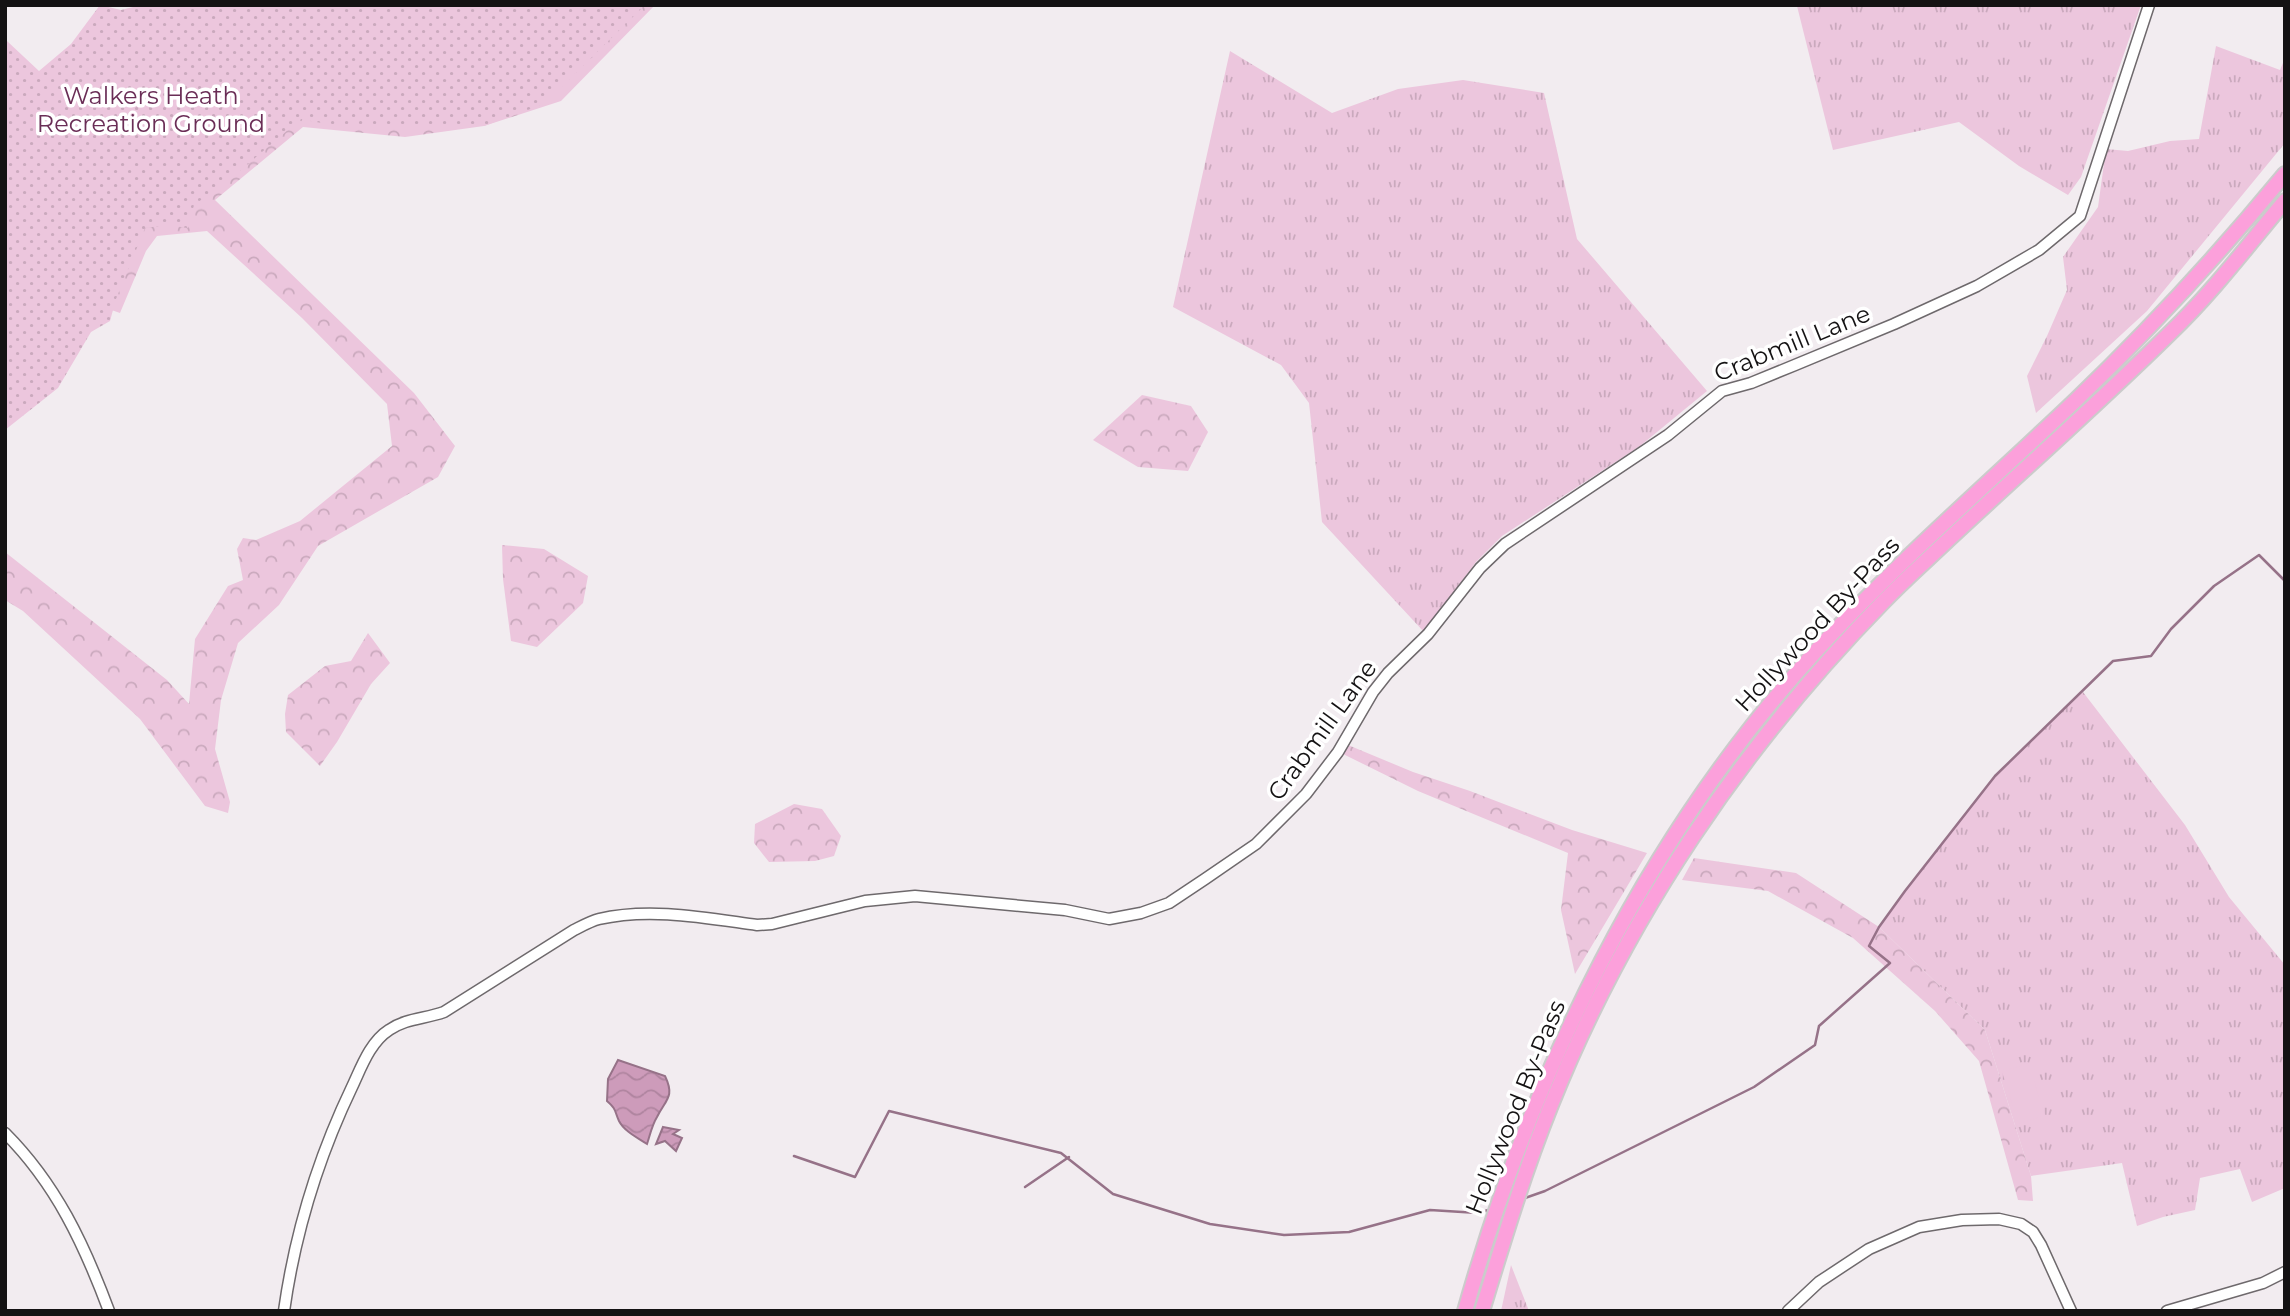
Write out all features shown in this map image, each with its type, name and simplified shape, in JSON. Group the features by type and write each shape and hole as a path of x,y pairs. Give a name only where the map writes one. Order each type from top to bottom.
{"highway":[{"name":"Hollywood By-Pass","path":"1465,1311 1513,1158 1595,971 1655,866 1754,723 1812,655 1876,587 2076,400 2158,319 2228,244 2285,174"},
{"name":"Hollywood By-Pass","path":"1482,1311 1529,1163 1578,1043 1606,984 1658,893 1716,803 1765,736 1885,600 2174,330 2285,201"}],"street":[{"name":"Crabmill Lane","path":"284,1311 313,1183 333,1127 371,1049 386,1031 404,1020 431,1017 444,1012 574,930 597,920 651,914 757,925 772,924 865,901 915,896 1065,910 1109,919 1140,913 1169,903 1256,844 1306,794 1338,752 1373,692 1388,673 1428,634 1480,568 1505,544 1668,435 1722,391 1751,383 1795,365 1977,286 2039,250 2080,216 2149,5"},
{"path":"5,1133 61,1204 78,1235 109,1311"},
{"path":"1788,1311 1819,1282 1869,1249 1919,1227 1962,1220 1999,1219 2021,1224 2033,1231 2071,1311"},
{"path":"2167,1311 2263,1283 2285,1272"}],"green space":[{"name":"Walkers Heath Recreation Ground","path":"100,5 121,10 141,5 645,5 544,104 484,126 337,126 301,119 229,180 194,205 188,228 167,225 145,228 116,299 110,321 91,332 58,388 5,430 5,43 7,41 39,71 71,44"},
{"path":"627,5 655,5 561,101 484,126 405,137 303,127 215,200 414,393 455,446 438,477 318,546 279,605 238,643 221,700 215,749 230,802 228,813 205,806 140,719 23,611 5,600 5,552 167,680 189,704 195,639 228,586 243,580 237,549 243,538 256,540 300,521 392,446 387,404 302,318 207,231 157,236 146,251 120,313 100,306 132,234 273,116"},
{"path":"2141,5 2081,177 2068,195 2019,166 1959,122 1833,150 1797,6"},
{"path":"2216,46 2280,70 2285,58 2285,143 2147,311 2036,413 2027,376 2067,290 2063,257 2098,207 2106,149 2128,151 2170,141 2199,139"},
{"path":"1230,51 1332,113 1398,89 1463,80 1544,93 1577,239 1707,391 1640,446 1502,536 1476,562 1424,632 1322,522 1309,403 1281,365 1173,307"},
{"path":"1142,395 1191,406 1208,432 1188,471 1138,467 1093,440"},
{"path":"502,545 544,549 588,576 583,603 537,647 511,641 503,579"},
{"path":"368,633 390,663 371,684 320,766 286,732 288,695 325,666 351,661"},
{"path":"2083,692 2185,825 2229,897 2285,965 2285,1188 2252,1202 2240,1169 2200,1178 2195,1210 2137,1226 2122,1163 2031,1176 1985,1030 1879,927 1995,776"},
{"path":"1348,745 1413,772 1572,830 1647,853 1575,974 1561,910 1568,853 1418,791 1343,754"},
{"path":"794,804 822,809 841,836 834,856 815,861 769,862 754,843 755,824"},
{"path":"1694,858 1796,873 1879,927 1985,1030 2031,1176 2033,1201 2018,1200 1979,1061 1935,1011 1853,938 1768,891 1682,880"},
{"path":"2028,1063 2045,1115 2019,1124 2002,1072"},
{"path":"1511,1265 1529,1311 1501,1311"}],"water":[{"path":"618,1060 665,1076 668,1083 668,1098 654,1123 647,1144 624,1128 614,1108 607,1101 608,1079"},
{"path":"663,1127 679,1130 673,1134 682,1138 676,1151 665,1141 656,1144"}],"waterway":[{"path":"1522,1199 1545,1191 1754,1087 1815,1045 1819,1026 1890,963 1869,946 1879,927 1995,776 2113,661 2151,656 2171,629 2214,586 2259,555 2285,581"},
{"path":"794,1156 855,1177 889,1111 1061,1153 1113,1194 1210,1224 1284,1235 1349,1232 1430,1210 1478,1213 1492,1209"},
{"path":"1025,1187 1069,1157"}]}
